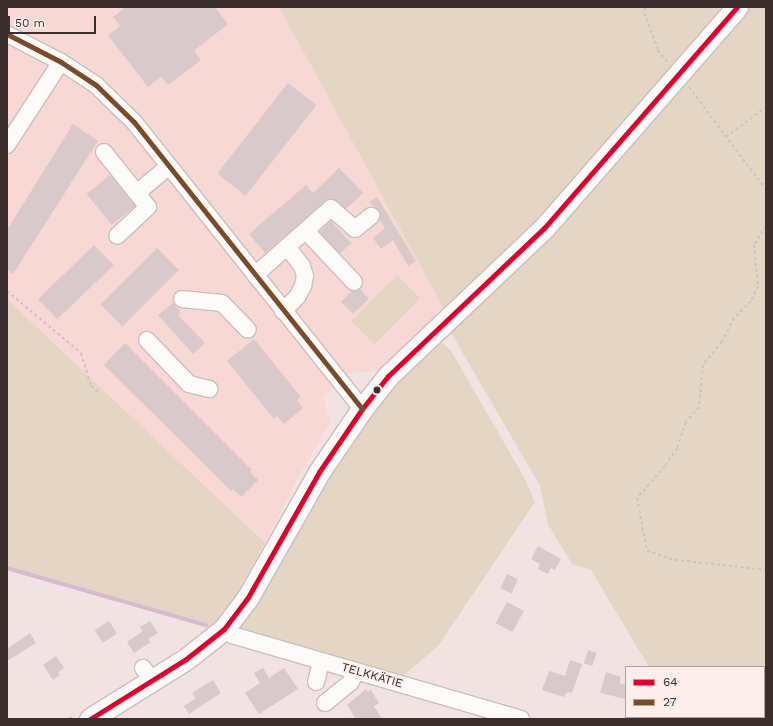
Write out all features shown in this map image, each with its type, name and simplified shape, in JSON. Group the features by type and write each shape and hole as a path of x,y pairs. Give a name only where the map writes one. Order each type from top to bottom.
{"main road":[{"path":"90,719 147,675 224,629 247,599 319,472 362,408 388,376 545,227 737,7"}],"street":[{"path":"7,34 61,62 96,85 134,122 283,311 362,408"},
{"path":"7,145 61,62"},
{"path":"104,152 138,192 148,207 117,236"},
{"path":"138,192 169,166"},
{"path":"255,275 331,208 355,229 372,216"},
{"path":"306,230 354,282"},
{"path":"283,311 303,286 306,276 302,266 287,247"},
{"path":"302,266 322,248"},
{"path":"182,299 222,303 248,330"},
{"path":"148,340 189,384 209,389"},
{"name":"TELKKÄTIE","path":"224,629 232,635 321,662 521,719"},
{"path":"316,682 321,662"},
{"path":"325,702 350,683 356,672"}],"path":[{"path":"645,7 644,13 658,50 766,190"},
{"path":"726,137 766,107"},
{"path":"766,226 754,245 758,286 754,296 734,318 722,342 704,364 699,407 686,422 678,448 637,498 647,550 669,559 766,570"},
{"path":"7,291 81,353 91,386 100,394"}],"shaded area":[{"path":"7,7 279,7 444,309 377,371 349,373 323,396 330,423 299,476 265,543 7,299"},
{"path":"279,7 727,7 543,218 444,309"},
{"path":"747,7 766,7 766,719 648,719 765,718 765,666 648,666 591,570 572,564 548,524 540,486 449,329"},
{"path":"397,275 420,298 374,344 351,321"},
{"path":"7,299 265,543 228,611 211,629 7,568"},
{"path":"440,340 451,351 524,477 535,502 438,646 402,677 239,629 257,604 335,463 369,410 409,367"}],"building":[{"path":"126,7 215,7 228,24 194,51 201,60 168,85 161,77 148,87 108,35 120,26 113,17"},
{"path":"288,83 316,105 246,196 217,174"},
{"path":"73,124 98,141 13,274 7,269 7,230"},
{"path":"339,168 363,193 346,209 334,199 325,201 265,253 249,234 306,185 313,193"},
{"path":"110,175 135,206 112,225 87,194"},
{"path":"377,197 416,261 408,266 393,240 381,249 373,238 385,228 380,220 379,210 369,202"},
{"path":"331,221 351,243 339,254 319,232"},
{"path":"94,245 113,265 57,319 38,299"},
{"path":"157,248 179,270 122,326 100,305"},
{"path":"360,289 369,299 353,314 341,302 351,291"},
{"path":"173,303 181,313 178,315 205,343 193,354 158,315"},
{"path":"254,339 301,397 297,400 303,408 284,424 277,416 274,419 227,361"},
{"path":"125,343 252,470 250,472 258,480 241,497 233,489 231,491 104,365"},
{"path":"538,546 561,559 555,570 551,568 548,574 538,569 540,564 531,559"},
{"path":"507,574 518,579 511,593 500,589"},
{"path":"507,602 524,611 513,632 496,623"},
{"path":"109,621 117,634 103,643 95,630"},
{"path":"150,621 158,633 148,639 151,642 134,653 127,642 143,631 140,627"},
{"path":"30,633 36,643 7,661 7,649"},
{"path":"588,650 597,653 592,666 584,663"},
{"path":"56,656 64,668 58,672 60,675 53,680 43,665"},
{"path":"570,660 582,664 572,693 567,692 564,697 542,690 549,671 565,676"},
{"path":"263,668 269,678 284,668 298,689 259,714 245,693 260,683 254,673"},
{"path":"606,672 621,677 619,683 625,685 625,699 600,693"},
{"path":"213,680 221,693 189,714 184,706 196,698 192,693"},
{"path":"366,689 368,692 371,690 379,703 374,706 382,719 356,719 347,705"}],"waterway":[{"path":"7,568 206,625"}],"transit line":[{"name":"64","path":"90,719 186,659 224,629 247,599 319,472 362,409 388,376 545,227 737,7"},
{"name":"27","path":"7,34 61,62 96,85 134,122 362,409"}]}
